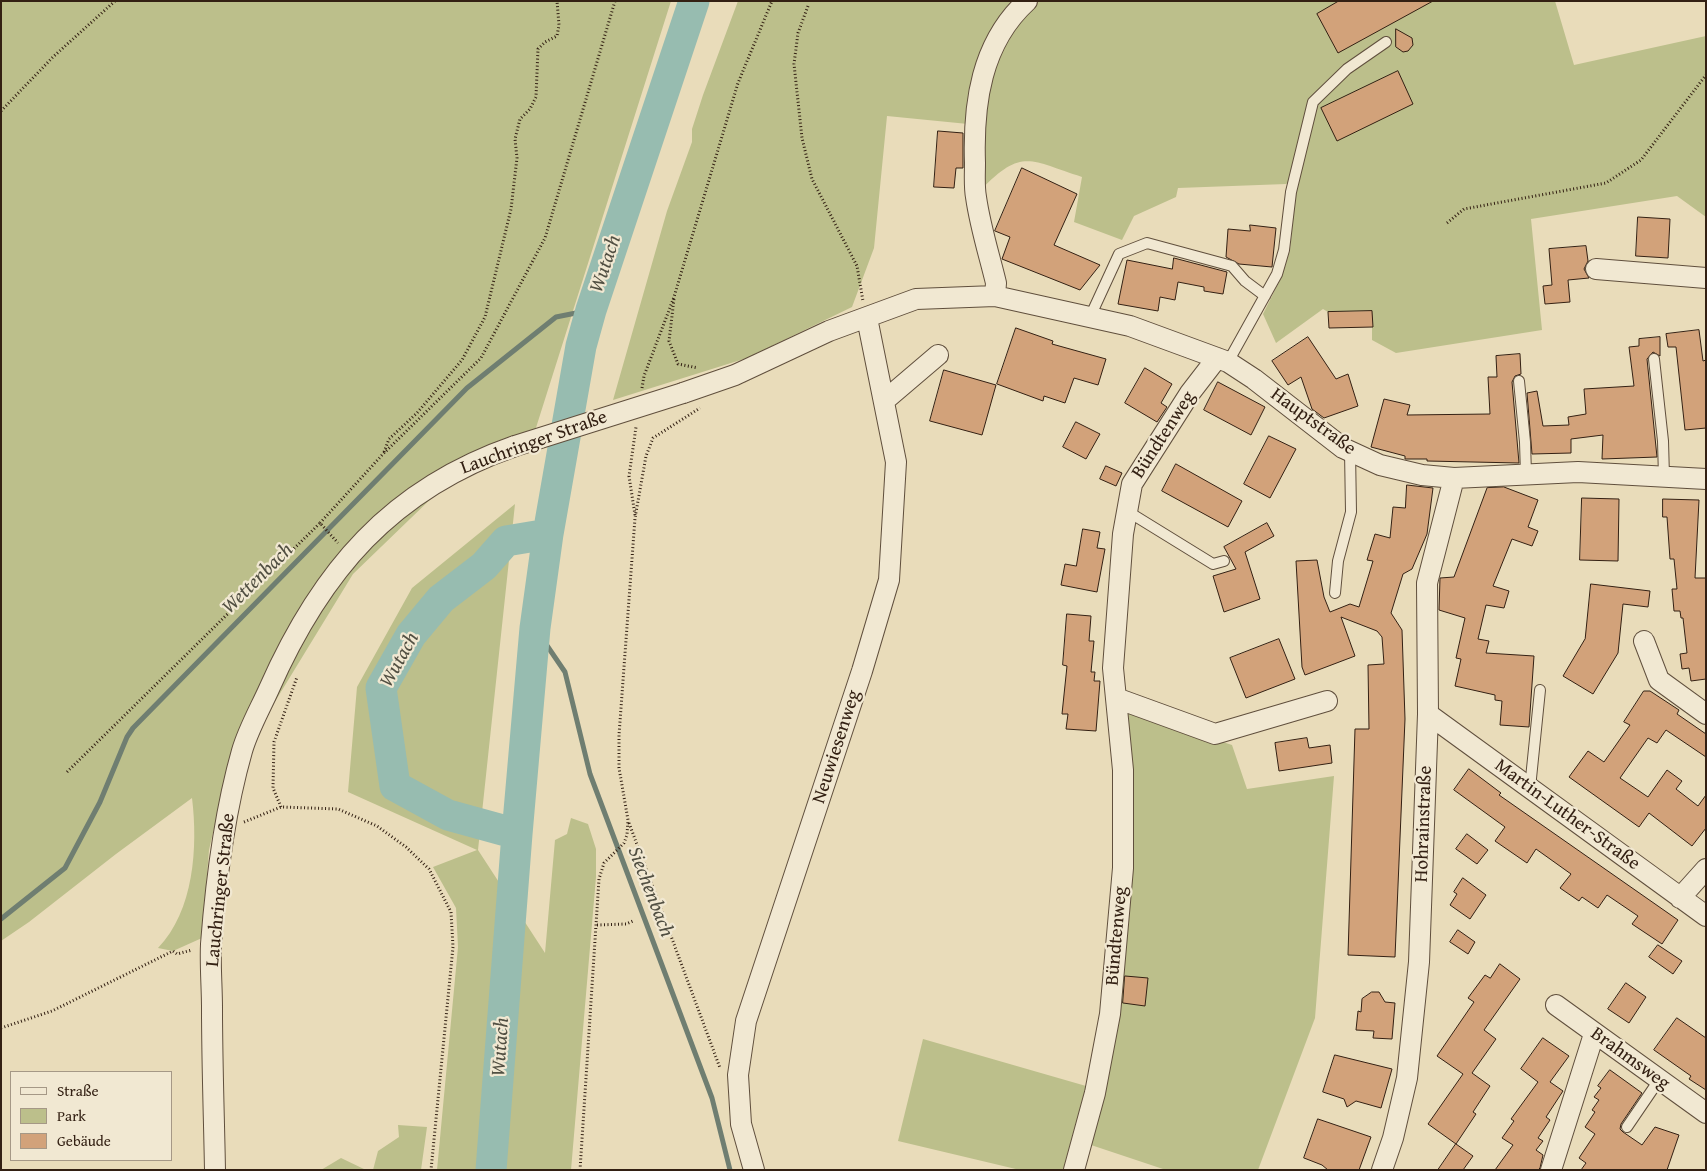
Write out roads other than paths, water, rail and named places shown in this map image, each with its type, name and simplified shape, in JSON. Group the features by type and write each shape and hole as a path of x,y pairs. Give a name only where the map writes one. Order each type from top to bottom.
{"street":[{"path":"995,296 996,283 976,196 974,132 982,75 991,49 1002,28 1027,1"},
{"path":"1596,269 1706,278"},
{"name":"Hauptstraße","path":"867,318 916,299 995,296 1130,326 1223,360 1254,379 1336,443 1380,465 1422,475 1454,478 1578,472 1706,479"},
{"name":"Lauchringer Straße","path":"215,1170 211,946 223,830 242,749 281,662 303,617 349,556 384,520 423,489 456,471 515,446 735,375 830,331 867,318"},
{"name":"Neuwiesenweg","path":"754,1170 741,1124 738,1075 746,1021 862,671 888,580 896,462 867,318"},
{"path":"884,401 938,356"},
{"name":"Bündtenweg","path":"1074,1170 1095,1093 1112,994 1123,868 1123,770 1113,668 1123,534 1132,484 1190,393 1223,360"},
{"name":"Hohrainstraße","path":"1382,1170 1393,1138 1408,1078 1419,962 1428,714 1427,583 1454,478"},
{"path":"1644,641 1660,680 1705,710"},
{"path":"1116,698 1215,734 1327,701"},
{"name":"Martin-Luther-Straße","path":"1428,714 1706,916"},
{"path":"1680,898 1706,868"},
{"name":"Brahmsweg","path":"1556,1005 1706,1113"},
{"path":"1550,1170 1594,1034"}],"lane":[{"path":"1223,360 1265,296 1277,274 1284,250 1291,192 1313,102 1347,69 1386,42"},
{"path":"1090,318 1119,254 1147,243 1232,266 1245,281 1265,296"},
{"path":"1654,359 1663,441 1664,477"},
{"path":"1519,381 1526,474"},
{"path":"1335,594 1338,561 1351,512 1350,451"},
{"path":"1128,511 1213,564 1224,561"},
{"path":"1530,788 1540,690"},
{"path":"1627,1127 1659,1080"}],"waterway":[{"name":"Wutach","path":"491,1170 535,628 548,534 581,346 591,310 694,1"},
{"name":"Wettenbach","path":"1,919 65,868 100,802 127,737 133,728 467,388 556,317 591,310"},
{"name":"Wutach","path":"517,834 448,815 395,786 381,688 411,635 441,599 484,566 506,541 548,534"},
{"name":"Siechenbach","path":"535,628 565,672 590,774 712,1098 730,1170"}]}
